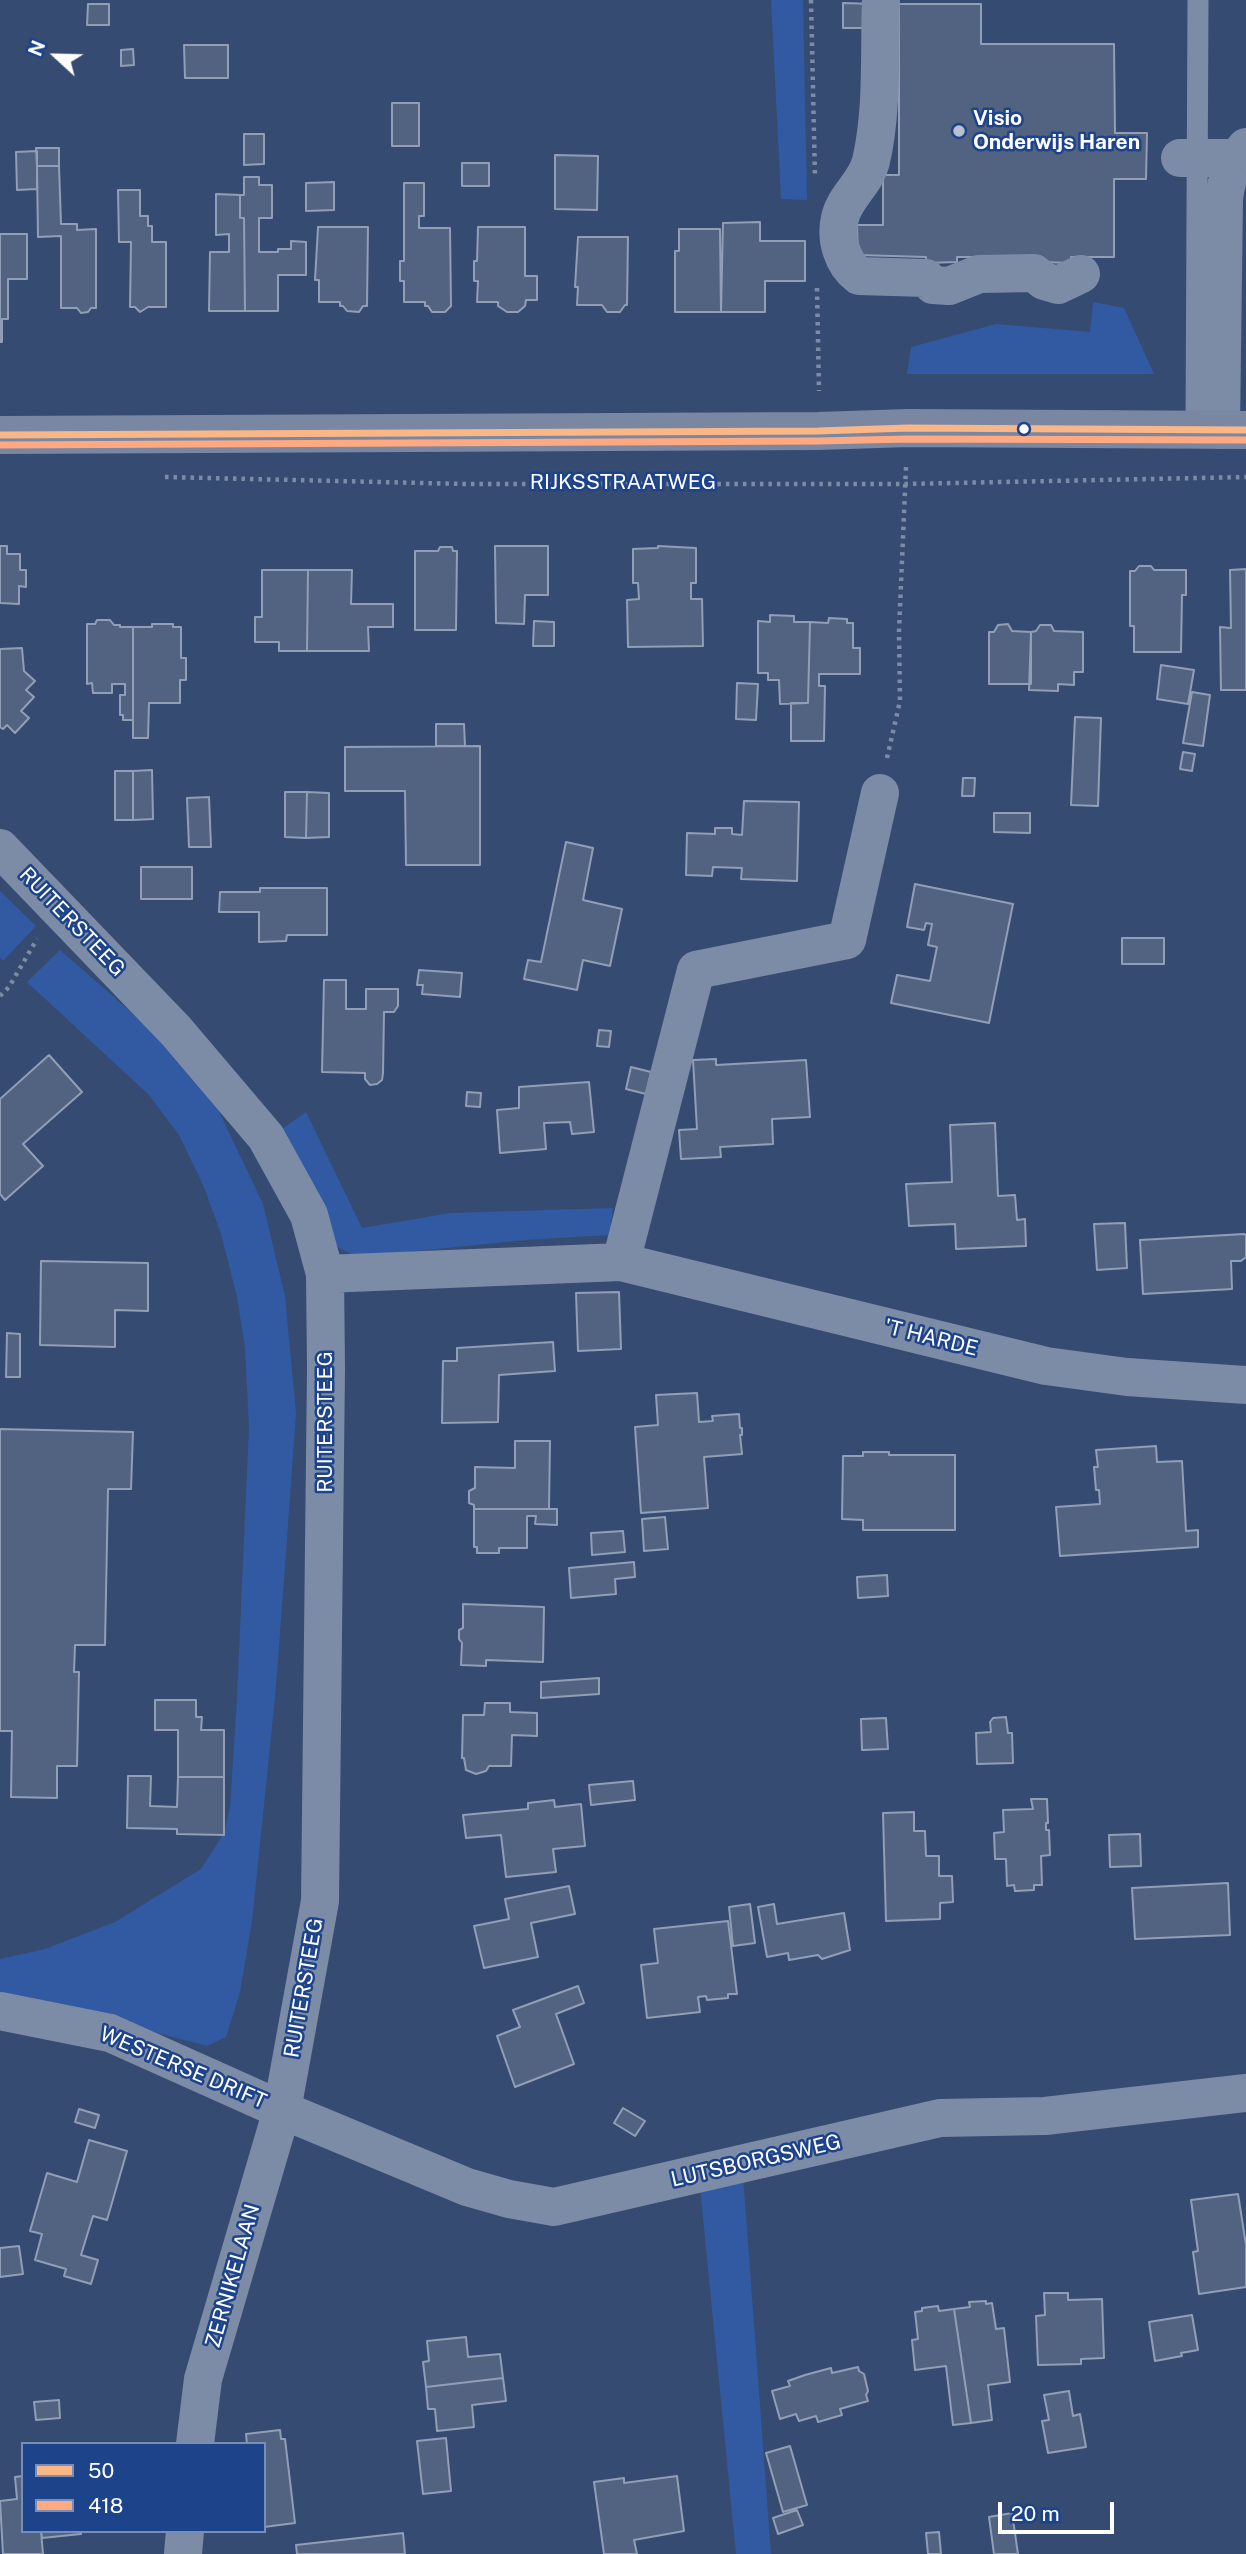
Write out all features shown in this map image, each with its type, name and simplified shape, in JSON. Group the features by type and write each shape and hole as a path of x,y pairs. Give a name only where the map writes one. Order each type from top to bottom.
{"main road":[{"path":"0,435 818,431 908,428 1221,430"}],"street":[{"path":"881,0 877,113 871,163 846,203 840,218 843,257 851,269 859,276 926,278 933,285 949,286 979,274 1034,273 1044,281 1058,285 1081,275"},
{"path":"1188,158 1241,152"},
{"path":"1221,430 1219,390 1234,346 1224,199 1226,183 1241,152"},
{"path":"621,1262 696,970 847,940 880,793"},
{"name":"RUITERSTEEG","path":"0,848 176,1031 265,1137 309,1215 325,1274 320,1901 282,2110"},
{"name":"'T HARDE","path":"325,1274 621,1262 1046,1366 1127,1377 1246,1385"},
{"name":"WESTERSE DRIFT","path":"0,2011 110,2033 282,2110"},
{"name":"LUTSBORGSWEG","path":"282,2110 467,2188 554,2207 940,2118 1045,2116 1246,2093"},
{"name":"ZERNIKELAAN","path":"195,2442 203,2379 282,2110"},
{"path":"183,2554 186,2533"}],"lane":[{"path":"1198,0 1188,158 1221,430"}],"path":[{"path":"880,793 900,701 908,428"},
{"name":"RIJKSSTRAATWEG","path":"164,477 465,484 905,484 1246,477"},
{"path":"0,996 9,987 56,905"}],"shaded area":[{"path":"771,0 803,0 807,200 781,199"},
{"path":"1093,302 1124,308 1154,374 907,374 911,347 996,324 1090,332"},
{"path":"0,891 36,926 3,961 0,957"},
{"path":"60,950 160,1037 216,1105 263,1204 285,1296 296,1413 275,1698 252,1921 240,1992 226,2037 207,2046 41,2002 0,2005 0,1959 45,1949 115,1922 201,1869 224,1833 230,1807 237,1697 249,1427 245,1348 237,1297 221,1234 204,1187 179,1135 149,1095 27,982"},
{"path":"306,1112 362,1228 451,1213 613,1208 609,1235 525,1240 379,1255 351,1254 332,1244 282,1129"},
{"path":"742,2162 771,2554 736,2554 699,2177"}],"building":[{"path":"843,3 874,4 873,28 843,28"},
{"path":"88,4 109,4 109,25 87,25"},
{"path":"899,4 981,4 981,44 1114,44 1115,133 1147,133 1146,179 1114,179 1114,257 1071,257 1071,263 1040,262 1040,257 957,257 957,262 926,263 926,257 858,255 857,225 883,225 883,175 899,175"},
{"path":"184,45 228,45 228,78 185,78"},
{"path":"133,49 134,65 121,66 121,50"},
{"path":"392,103 419,103 419,146 392,146"},
{"path":"244,134 264,134 264,164 244,165"},
{"path":"36,148 59,148 59,166 37,166"},
{"path":"37,151 37,189 17,190 16,152"},
{"path":"555,155 598,156 597,210 555,209"},
{"path":"462,163 489,163 489,186 462,186"},
{"path":"37,166 59,166 61,224 77,224 77,230 96,229 96,308 91,308 88,312 81,313 77,308 61,308 61,236 38,237"},
{"path":"244,177 259,177 259,185 272,185 272,218 259,218 259,252 291,249 291,241 306,242 306,275 278,275 278,311 245,311 244,218 240,218 240,195 244,195"},
{"path":"334,182 334,210 306,211 306,183"},
{"path":"404,183 424,183 424,216 419,216 419,228 450,228 451,306 445,312 432,312 425,306 425,302 404,302 400,261 404,261"},
{"path":"118,190 140,190 140,216 148,216 148,226 152,226 152,242 166,242 166,307 148,307 140,312 135,307 130,307 131,242 119,242"},
{"path":"216,194 240,195 240,218 244,218 245,311 209,311 210,252 229,252 229,234 216,235"},
{"path":"760,222 760,241 805,241 805,281 765,281 765,312 721,312 723,223"},
{"path":"318,227 368,227 367,306 363,306 359,312 347,311 340,306 340,302 319,302 319,280 315,280"},
{"path":"478,227 525,227 525,276 537,276 537,300 526,300 525,306 518,312 507,312 498,306 498,302 477,302 478,281 474,281 474,261 477,261"},
{"path":"679,229 720,229 721,312 675,312 675,251 679,251"},
{"path":"0,234 27,234 27,279 8,279 8,319 2,319 2,342 0,342"},
{"path":"578,237 628,237 627,305 620,312 607,312 602,305 577,305 578,287 575,287"},
{"path":"0,546 7,546 7,554 20,554 20,570 26,570 26,587 19,586 19,604 0,603"},
{"path":"495,546 548,546 548,595 525,595 524,624 496,623"},
{"path":"658,546 696,548 696,583 691,583 691,599 702,599 703,646 628,647 627,600 639,599 638,583 633,583 633,549"},
{"path":"440,547 452,547 453,551 457,551 456,630 415,630 415,551 438,551"},
{"path":"1139,566 1151,566 1154,570 1186,570 1186,595 1182,595 1181,652 1134,652 1134,626 1130,626 1130,571 1135,571"},
{"path":"1246,569 1246,690 1221,690 1220,627 1231,628 1230,570"},
{"path":"262,570 308,570 307,651 279,651 279,642 255,642 255,617 262,617"},
{"path":"308,570 352,570 351,604 393,604 393,627 368,627 369,651 307,651"},
{"path":"770,615 794,616 794,622 810,622 808,703 780,704 779,680 768,680 768,673 758,673 758,621 770,622"},
{"path":"829,618 847,619 847,623 853,623 853,648 860,648 860,674 819,674 819,686 825,686 824,741 791,741 791,703 808,703 810,622 828,623"},
{"path":"97,620 110,620 120,627 133,627 133,720 123,720 123,715 120,715 120,695 125,695 125,684 112,684 112,693 93,693 92,683 87,684 87,624 95,624"},
{"path":"534,621 554,622 554,646 533,646"},
{"path":"152,624 173,624 173,627 181,627 181,658 186,658 186,680 180,680 180,703 149,703 148,738 133,738 133,627 152,627"},
{"path":"1008,624 1012,631 1031,632 1031,684 989,684 989,632 994,632 998,625"},
{"path":"1040,625 1051,625 1054,631 1083,632 1083,672 1074,672 1074,685 1058,684 1058,691 1029,690 1031,632 1036,631"},
{"path":"22,648 24,671 35,681 26,690 34,697 21,711 29,718 15,733 7,725 3,729 0,727 0,649"},
{"path":"1161,665 1194,670 1188,704 1157,699"},
{"path":"737,683 758,684 756,720 736,719"},
{"path":"1192,692 1210,695 1203,746 1183,743"},
{"path":"1075,717 1101,718 1098,806 1071,805"},
{"path":"436,724 464,724 465,746 436,746"},
{"path":"480,746 480,865 406,865 405,791 345,791 345,747"},
{"path":"1183,752 1195,754 1192,771 1180,769"},
{"path":"152,770 153,819 133,820 133,771"},
{"path":"115,771 133,771 133,820 115,820"},
{"path":"963,778 975,778 974,796 962,796"},
{"path":"285,792 307,792 306,838 285,837"},
{"path":"307,792 329,793 329,837 306,838"},
{"path":"209,797 211,847 189,847 187,798"},
{"path":"744,801 799,802 797,881 741,879 742,868 713,867 712,876 686,875 687,833 715,834 715,828 732,828 732,834 742,835"},
{"path":"994,813 1030,813 1030,833 994,832"},
{"path":"566,842 593,848 583,900 622,909 610,966 583,960 577,990 524,979 528,960 541,962"},
{"path":"141,867 192,867 192,899 141,899"},
{"path":"915,884 1013,904 989,1023 891,1003 897,975 930,981 937,947 928,945 932,924 926,923 924,930 907,927"},
{"path":"260,888 327,888 327,935 287,935 286,941 259,942 259,912 219,912 220,892 260,892"},
{"path":"1122,938 1164,938 1164,964 1122,964"},
{"path":"419,970 462,973 460,997 422,994 423,985 417,985"},
{"path":"324,980 346,980 346,1009 366,1009 366,989 398,989 398,1006 394,1012 384,1012 383,1073 382,1080 377,1084 370,1085 365,1079 365,1073 322,1072"},
{"path":"599,1030 611,1031 609,1047 597,1046"},
{"path":"49,1055 82,1092 23,1144 43,1166 5,1200 0,1194 0,1099"},
{"path":"716,1059 716,1065 806,1060 810,1117 772,1119 773,1144 720,1147 721,1157 681,1159 679,1130 697,1129 693,1060"},
{"path":"631,1067 651,1072 646,1094 626,1089"},
{"path":"589,1082 594,1132 572,1134 570,1122 544,1123 546,1149 500,1153 497,1110 519,1108 519,1087"},
{"path":"467,1092 481,1093 480,1107 466,1106"},
{"path":"995,1123 998,1196 1015,1195 1017,1220 1025,1219 1026,1246 956,1249 955,1224 909,1226 906,1184 952,1182 950,1125"},
{"path":"1125,1223 1127,1268 1097,1270 1094,1224"},
{"path":"1244,1234 1246,1257 1241,1261 1231,1261 1232,1289 1143,1294 1140,1240"},
{"path":"41,1261 148,1263 148,1311 115,1310 115,1347 40,1345"},
{"path":"619,1292 621,1349 578,1351 576,1293"},
{"path":"7,1333 20,1334 20,1377 6,1377"},
{"path":"553,1342 555,1371 499,1375 498,1422 442,1423 443,1361 457,1361 457,1348"},
{"path":"697,1393 699,1422 713,1421 712,1416 739,1414 742,1454 704,1457 708,1508 641,1513 635,1427 658,1425 656,1395"},
{"path":"0,1429 133,1432 131,1489 108,1489 105,1645 75,1645 74,1672 79,1672 77,1766 57,1766 57,1798 11,1797 12,1731 0,1731"},
{"path":"515,1441 550,1441 549,1509 474,1509 474,1505 469,1503 469,1491 475,1488 475,1467 515,1468"},
{"path":"1156,1446 1157,1462 1182,1461 1186,1531 1198,1530 1198,1547 1060,1556 1056,1507 1100,1504 1094,1467 1098,1467 1096,1450"},
{"path":"863,1452 889,1452 889,1455 955,1455 955,1530 863,1530 863,1520 842,1519 843,1456 863,1456"},
{"path":"474,1509 557,1509 557,1525 535,1524 536,1516 527,1516 527,1548 499,1548 499,1553 477,1553 477,1547 474,1547"},
{"path":"665,1517 668,1549 644,1551 642,1519"},
{"path":"623,1531 625,1552 592,1555 591,1533"},
{"path":"634,1562 635,1577 615,1579 616,1594 571,1598 569,1568"},
{"path":"887,1575 888,1596 858,1598 857,1577"},
{"path":"463,1604 544,1607 543,1662 486,1660 486,1666 461,1665 462,1643 459,1630 463,1628"},
{"path":"599,1678 599,1694 541,1698 541,1682"},
{"path":"155,1700 196,1700 196,1717 202,1717 201,1730 224,1730 224,1777 178,1777 178,1730 155,1730"},
{"path":"485,1703 510,1703 510,1712 537,1713 537,1736 512,1735 511,1766 489,1766 486,1771 476,1774 466,1770 462,1758 463,1715 484,1715"},
{"path":"1006,1717 1008,1733 1012,1733 1013,1763 977,1764 976,1733 991,1732 990,1722 993,1718"},
{"path":"886,1718 888,1749 862,1750 861,1719"},
{"path":"128,1776 151,1776 150,1806 177,1807 178,1777 224,1777 224,1835 177,1834 177,1829 127,1828"},
{"path":"633,1781 635,1800 591,1805 589,1785"},
{"path":"1031,1799 1047,1799 1046,1830 1049,1830 1050,1855 1041,1856 1042,1885 1034,1885 1034,1890 1015,1891 1014,1885 1007,1886 1006,1859 995,1859 994,1833 1004,1832 1003,1810 1033,1809"},
{"path":"554,1800 555,1807 581,1804 585,1846 553,1849 556,1872 506,1877 501,1835 466,1838 463,1815 528,1809 528,1803"},
{"path":"914,1812 914,1831 925,1831 926,1856 939,1856 939,1876 952,1876 953,1902 940,1903 940,1919 886,1921 883,1813"},
{"path":"1140,1834 1141,1866 1110,1867 1109,1835"},
{"path":"1228,1883 1230,1935 1135,1939 1132,1888"},
{"path":"569,1886 575,1914 531,1923 538,1957 484,1968 474,1926 509,1919 505,1899"},
{"path":"750,1904 755,1943 733,1946 729,1907"},
{"path":"774,1904 777,1924 844,1913 850,1950 822,1959 818,1955 789,1960 788,1953 767,1957 758,1907"},
{"path":"728,1921 737,1994 728,1994 728,1998 707,2000 706,1996 698,1997 700,2012 647,2018 641,1965 658,1963 654,1929"},
{"path":"578,1986 584,2003 556,2014 574,2064 515,2087 497,2036 520,2027 513,2010"},
{"path":"623,2108 645,2121 635,2136 614,2123"},
{"path":"79,2109 99,2115 95,2128 75,2122"},
{"path":"89,2140 127,2151 107,2220 93,2216 81,2255 98,2260 91,2284 64,2276 66,2269 35,2260 42,2234 30,2231 47,2173 77,2182"},
{"path":"1238,2194 1246,2245 1246,2287 1199,2294 1193,2252 1198,2251 1191,2200"},
{"path":"19,2246 23,2274 0,2277 0,2248"},
{"path":"1044,2293 1068,2293 1068,2300 1102,2299 1104,2358 1081,2359 1081,2364 1038,2365 1036,2316 1045,2315"},
{"path":"986,2301 986,2304 992,2303 996,2329 1004,2328 1010,2382 988,2385 992,2420 971,2423 954,2309 970,2307 969,2302"},
{"path":"938,2306 939,2311 954,2309 971,2423 953,2425 946,2366 915,2370 912,2340 918,2339 915,2312 922,2311 922,2308"},
{"path":"1192,2315 1198,2350 1155,2361 1149,2322"},
{"path":"466,2337 468,2357 500,2354 503,2378 426,2387 423,2362 429,2361 427,2341"},
{"path":"858,2367 864,2374 868,2401 840,2409 842,2415 818,2422 816,2416 799,2421 796,2414 780,2419 772,2391 790,2386 788,2381 805,2375 831,2368 832,2373"},
{"path":"503,2378 506,2401 472,2405 474,2427 437,2431 435,2409 428,2409 426,2387"},
{"path":"1069,2391 1073,2416 1080,2414 1086,2447 1048,2453 1042,2421 1049,2420 1044,2395"},
{"path":"59,2400 60,2418 36,2420 34,2402"},
{"path":"280,2430 281,2439 285,2439 295,2523 266,2527 266,2442 247,2442 246,2434"},
{"path":"446,2438 451,2491 423,2494 417,2441"},
{"path":"790,2446 807,2505 783,2512 766,2453"},
{"path":"21,2476 21,2533 41,2533 43,2554 3,2554 0,2501 17,2499 15,2477"},
{"path":"677,2476 684,2531 634,2540 637,2554 604,2554 594,2482 624,2478 624,2483"},
{"path":"797,2510 803,2525 778,2534 773,2518"},
{"path":"1012,2513 1018,2554 994,2554 989,2517"},
{"path":"939,2532 941,2554 928,2554 926,2533"},
{"path":"41,2533 81,2533 81,2534 42,2538"},
{"path":"403,2533 405,2554 297,2554 296,2545"}],"transit line":[{"name":"50","path":"0,435 818,431 908,428 1246,430"},
{"name":"418","path":"0,445 908,439 1246,440"}],"place":[{"name":"Visio Onderwijs Haren","path":"959,131"}]}
